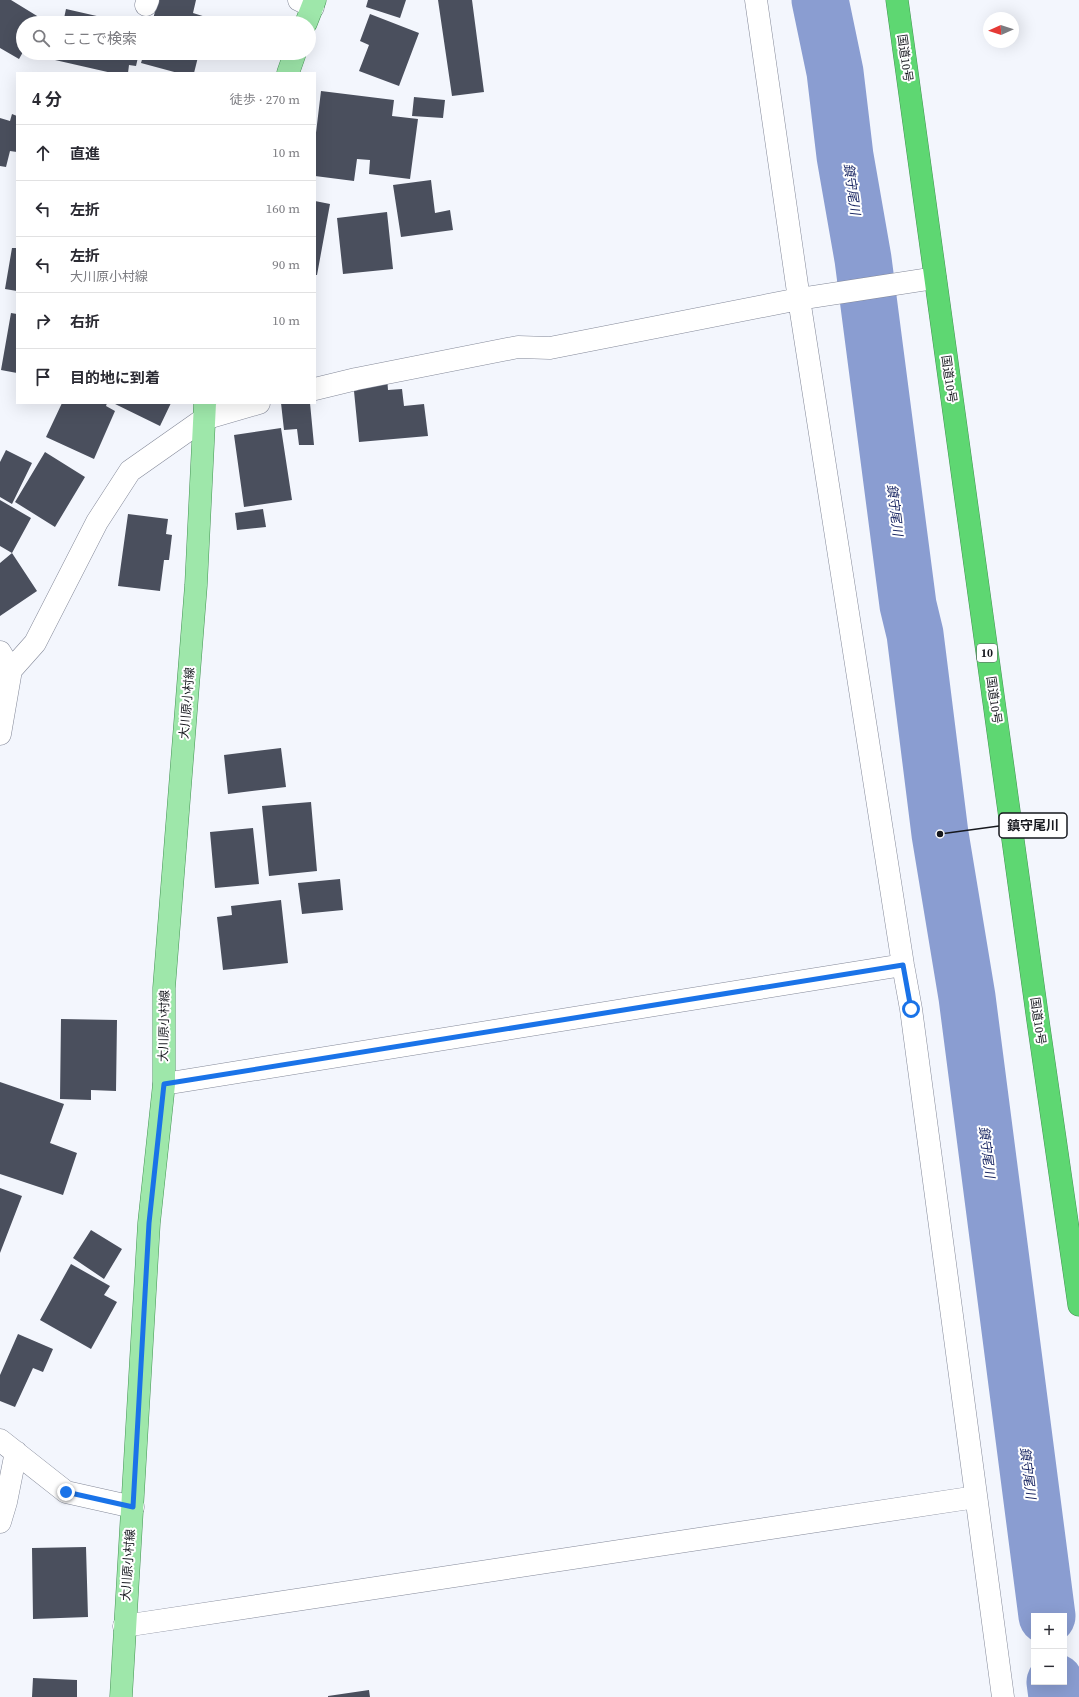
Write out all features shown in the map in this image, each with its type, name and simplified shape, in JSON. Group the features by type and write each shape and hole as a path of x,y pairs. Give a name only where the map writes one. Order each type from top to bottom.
{"highway":[{"name":"国道10号","path":"897,0 1039,1029 1079,1305"}],"main road":[{"path":"288,72 293,60"},
{"name":"大川原小村線","path":"121,1697 149,1223 164,1084 164,988 196,585 205,411"}],"street":[{"path":"756,0 806,298 903,965 911,1009 1003,1697"},
{"path":"316,389 356,379 518,346 550,348 806,298 935,278"},
{"path":"0,734 5,661 35,643 98,522 130,471 205,411 252,404"},
{"path":"164,1084 903,965"},
{"path":"8,1446 66,1492 133,1507"},
{"path":"0,1522 6,1502 8,1446"},
{"path":"124,1626 976,1496"}],"building":[{"path":"0,0 11,0 37,16 16,16 16,57 0,48"},
{"path":"158,0 196,0 193,13 203,16 154,16"},
{"path":"368,0 406,0 400,18 366,7"},
{"path":"438,0 472,0 484,92 452,96"},
{"path":"66,9 97,16 64,16"},
{"path":"370,14 419,33 399,86 359,71 369,45 360,41"},
{"path":"55,60 137,60 136,66 129,65 128,72 108,72"},
{"path":"142,60 197,60 194,72 174,72 141,63"},
{"path":"321,91 394,100 392,116 418,119 410,179 369,174 370,160 357,159 354,181 316,176 316,133"},
{"path":"414,97 445,100 443,118 412,116"},
{"path":"12,114 16,116 16,152 10,151 6,167 0,166 0,118 10,121"},
{"path":"431,180 435,213 450,210 453,230 401,237 393,185"},
{"path":"316,201 330,204 316,275"},
{"path":"387,212 393,269 343,274 337,218"},
{"path":"12,248 16,248 16,291 5,289"},
{"path":"11,313 16,314 16,373 1,370"},
{"path":"387,377 388,390 402,389 404,406 424,404 428,436 359,442 353,381"},
{"path":"62,404 107,404 106,406 115,411 94,459 46,437"},
{"path":"115,404 171,404 160,426"},
{"path":"281,404 310,404 314,445 299,445 297,429 284,430"},
{"path":"281,428 292,500 244,507 234,435"},
{"path":"6,450 32,463 12,504 0,497 0,462"},
{"path":"45,452 85,477 55,527 15,502"},
{"path":"0,500 31,518 12,553 0,546"},
{"path":"263,509 266,527 237,530 235,513"},
{"path":"128,514 168,519 166,534 172,535 169,560 164,560 160,591 118,586"},
{"path":"12,553 37,591 0,616 0,563"},
{"path":"281,748 286,787 228,794 224,755"},
{"path":"311,802 317,871 269,876 262,806"},
{"path":"253,828 259,884 215,888 210,832"},
{"path":"340,879 343,910 302,914 298,883"},
{"path":"281,900 288,963 223,970 217,917 232,915 231,906"},
{"path":"61,1019 117,1020 116,1091 91,1090 91,1100 60,1099"},
{"path":"0,1082 64,1104 50,1143 77,1153 63,1195 0,1174"},
{"path":"0,1188 22,1196 0,1253"},
{"path":"91,1230 122,1249 104,1279 73,1258"},
{"path":"71,1264 110,1286 104,1295 117,1302 91,1349 40,1320"},
{"path":"18,1334 53,1349 43,1372 33,1368 15,1407 0,1401 0,1375"},
{"path":"86,1547 88,1617 33,1619 32,1548"},
{"path":"33,1678 77,1680 77,1697 32,1697"},
{"path":"369,1690 370,1697 328,1697 328,1696"}],"waterway":[{"name":"鎮守尾川","path":"820,0 835,72 845,156 863,259 908,605 915,634 940,834 967,997 1047,1613"},
{"name":"鎮守尾川","path":"1055,1685 1057,1697"}],"place":[{"name":"鎮守尾川","path":"940,834"}],"route":[{"path":"66,1492 133,1507 149,1223 164,1084 903,965 911,1009"}]}
